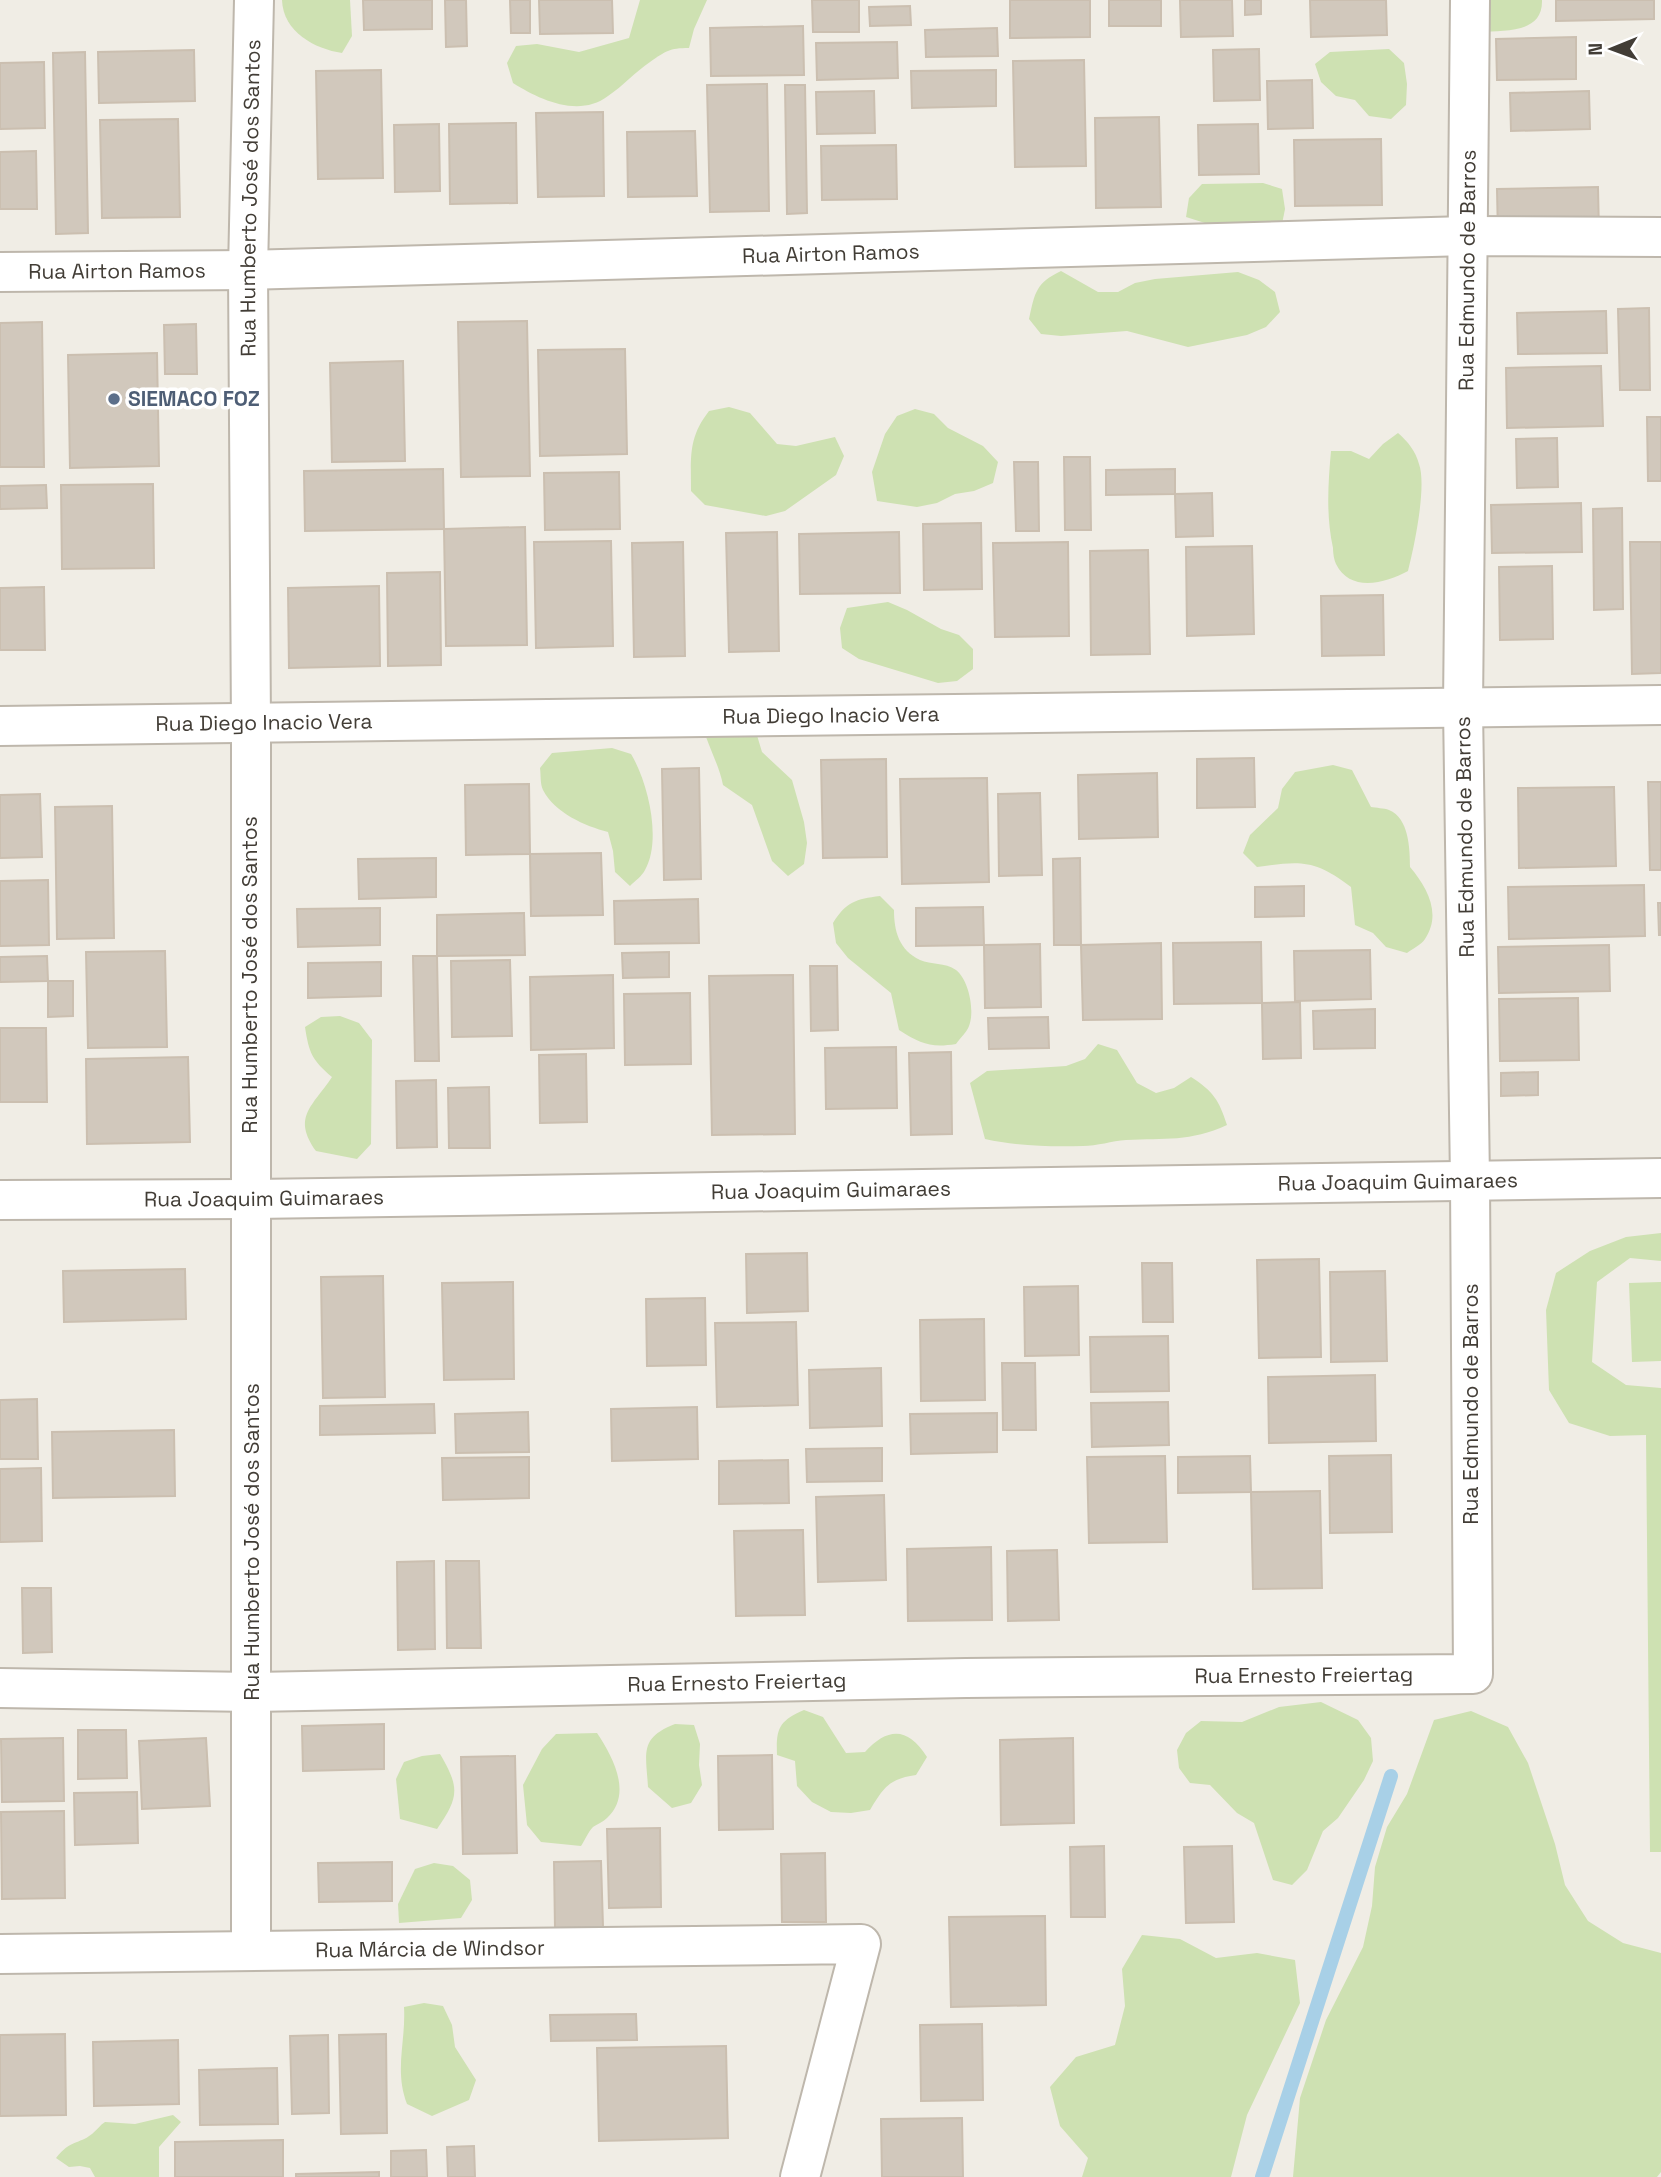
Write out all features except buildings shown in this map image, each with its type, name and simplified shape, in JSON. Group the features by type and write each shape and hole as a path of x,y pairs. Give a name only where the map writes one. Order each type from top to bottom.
{"street":[{"name":"Rua Humberto José dos Santos","path":"251,1950 251,724 248,270 254,0"},
{"name":"Rua Edmundo de Barros","path":"1470,0 1463,708 1470,1180 1473,1674"},
{"name":"Rua Airton Ramos","path":"0,272 248,270 1467,236 1661,237"},
{"name":"Rua Diego Inacio Vera","path":"0,726 1661,705"},
{"name":"Rua Joaquim Guimaraes","path":"0,1200 250,1199 1661,1178"},
{"name":"Rua Ernesto Freiertag","path":"0,1688 252,1692 952,1678 1473,1674"},
{"name":"Rua Márcia de Windsor","path":"0,1954 861,1944 800,2177"}],"green space":[{"path":"282,0 350,0 352,36 342,53 321,48 294,30 284,11"},
{"path":"640,0 707,0 689,48 664,53 608,96 585,106 547,100 513,83 507,63 516,46 537,44 579,52 629,38"},
{"path":"1475,0 1542,0 1541,11 1529,25 1511,30 1480,32"},
{"path":"1389,49 1404,63 1407,84 1406,105 1391,119 1369,116 1355,100 1336,96 1321,82 1315,64 1330,52"},
{"path":"1263,183 1282,189 1285,209 1281,229 1240,234 1186,217 1189,198 1202,184"},
{"path":"1061,271 1098,292 1118,292 1135,283 1155,279 1238,272 1259,280 1275,292 1280,312 1266,327 1247,335 1188,347 1127,331 1061,336 1041,334 1029,319 1033,302 1041,284"},
{"path":"729,407 750,413 777,444 796,446 835,437 844,456 836,475 785,511 766,516 705,505 691,491 694,439 709,411"},
{"path":"915,409 934,414 948,428 983,446 998,462 993,483 974,491 955,494 937,503 917,507 877,501 872,472 885,434 897,416"},
{"path":"1398,433 1408,443 1417,459 1422,487 1408,571 1379,582 1359,582 1342,573 1334,558 1329,524 1331,451 1351,451 1369,459"},
{"path":"888,602 941,629 959,635 973,649 973,669 957,681 938,683 859,659 842,648 840,628 847,608"},
{"path":"703,728 756,732 762,752 792,780 807,843 804,864 788,876 772,861 752,805 723,785"},
{"path":"612,748 631,754 643,780 651,811 653,827 650,858 644,872 630,886 615,872 608,832 580,822 563,812 548,798 541,782 540,768 552,753"},
{"path":"1333,765 1352,770 1371,807 1396,814 1404,827 1409,843 1410,867 1427,892 1432,911 1430,930 1425,939 1407,953 1386,947 1373,933 1355,925 1351,887 1327,871 1296,863 1257,867 1243,853 1250,835 1278,808 1282,789 1295,772"},
{"path":"880,896 894,910 899,939 907,951 920,960 952,967 961,975 970,996 971,1020 956,1044 926,1044 899,1030 891,993 848,958 836,943 833,923 842,910 858,900"},
{"path":"340,1016 359,1023 372,1040 371,1144 357,1159 316,1151 309,1139 305,1121 312,1105 332,1077 312,1055 305,1027 321,1017"},
{"path":"1098,1044 1117,1050 1137,1083 1156,1093 1174,1088 1191,1077 1214,1097 1227,1125 1189,1137 1126,1140 1088,1146 1034,1146 985,1139 970,1083 987,1071 1066,1066 1085,1059"},
{"path":"1661,1233 1661,1261 1630,1258 1597,1282 1592,1362 1626,1385 1661,1388 1661,1852 1650,1852 1646,1435 1610,1436 1569,1423 1549,1390 1546,1310 1556,1273 1590,1251 1626,1237"},
{"path":"1661,1282 1661,1361 1632,1362 1629,1283"},
{"path":"1321,1702 1358,1720 1371,1738 1373,1761 1364,1780 1338,1818 1323,1831 1307,1870 1292,1885 1273,1880 1254,1823 1237,1813 1210,1785 1190,1783 1179,1768 1177,1750 1186,1733 1201,1721 1242,1722 1279,1707"},
{"path":"804,1710 823,1717 846,1753 865,1752 882,1738 897,1734 913,1740 927,1757 916,1775 888,1785 870,1810 831,1812 812,1802 797,1786 795,1761 777,1755 777,1738 781,1726"},
{"path":"1471,1711 1508,1727 1528,1763 1555,1844 1565,1885 1588,1921 1623,1943 1661,1953 1661,2172 1657,2177 1293,2177 1300,2098 1326,2020 1363,1947 1372,1906 1375,1867 1387,1827 1407,1794 1434,1720"},
{"path":"675,1724 694,1725 700,1744 702,1785 691,1803 672,1808 648,1787 646,1756 650,1741 655,1735"},
{"path":"597,1733 618,1776 619,1798 615,1808 593,1827 581,1846 541,1842 527,1825 523,1785 542,1749 556,1734"},
{"path":"440,1754 454,1784 450,1809 437,1829 400,1819 396,1779 404,1762"},
{"path":"434,1863 453,1866 470,1880 472,1900 461,1918 399,1923 398,1904 415,1869"},
{"path":"1142,1935 1180,1939 1216,1958 1257,1953 1295,1960 1300,2003 1247,2115 1231,2177 1082,2177 1088,2158 1060,2126 1050,2087 1076,2057 1115,2045 1125,2006 1122,1969"},
{"path":"424,2003 443,2006 452,2025 455,2047 476,2080 469,2100 432,2116 407,2104 401,2079 404,2007"},
{"path":"173,2115 181,2122 159,2147 159,2177 95,2177 90,2168 69,2167 56,2158 70,2145 92,2134 105,2122 135,2124"}],"waterway":[{"path":"1262,2177 1391,1776"}],"place":[{"name":"SIEMACO FOZ","path":"114,399"}]}
